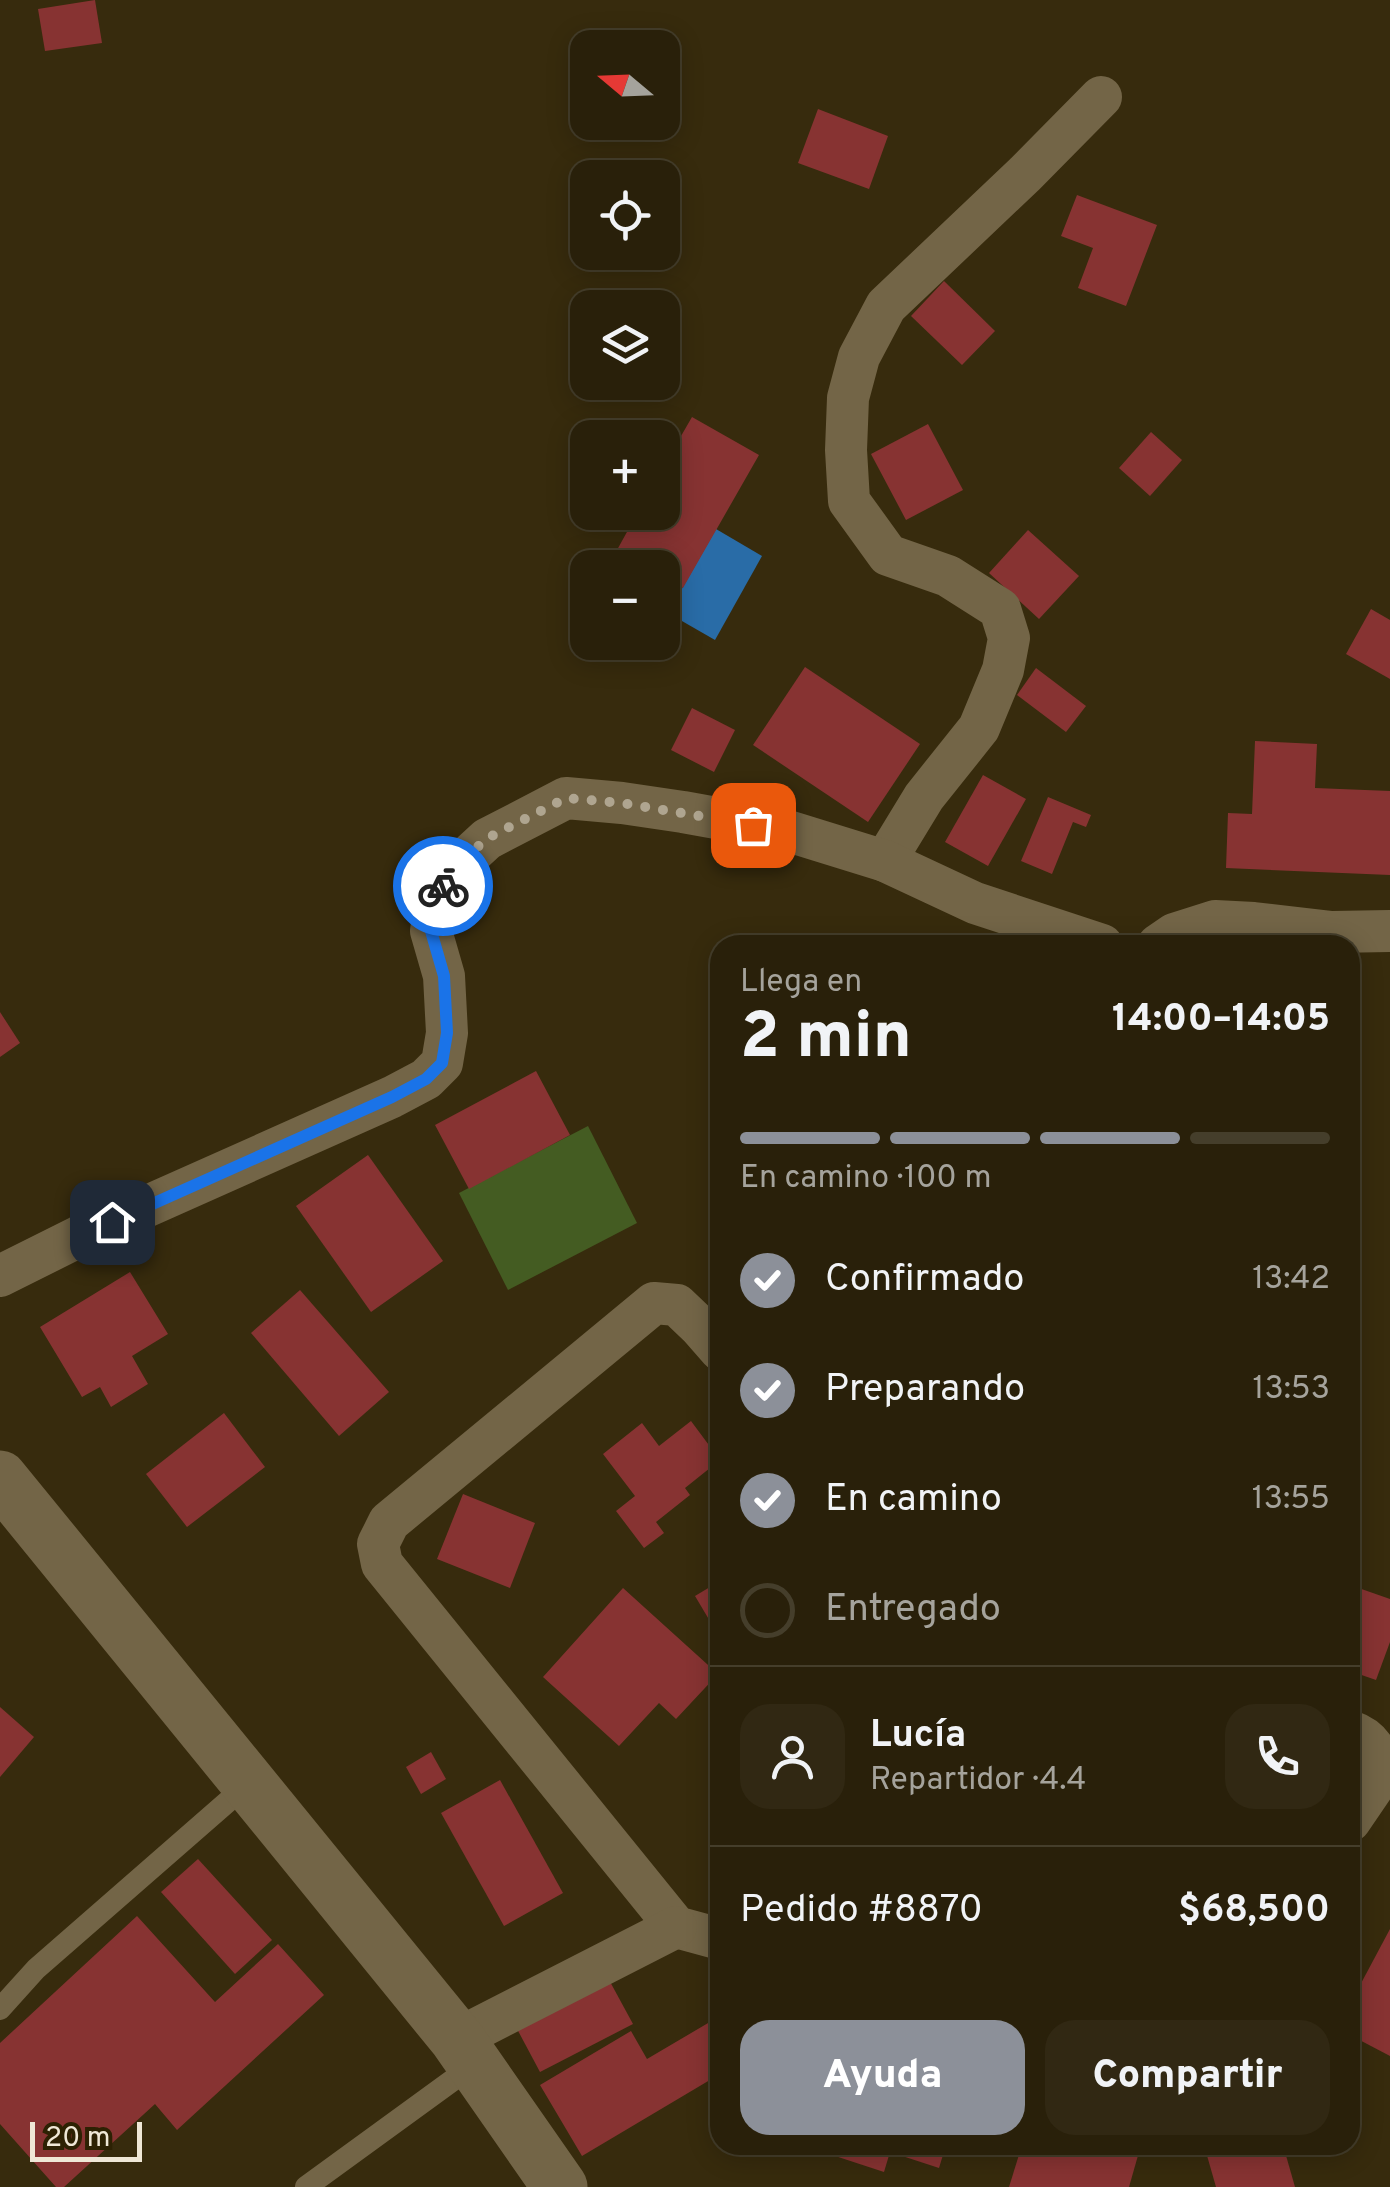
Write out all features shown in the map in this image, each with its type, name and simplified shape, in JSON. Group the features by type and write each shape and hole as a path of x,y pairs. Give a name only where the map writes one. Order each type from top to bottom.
{"main road":[{"path":"0,1478 466,2051 560,2187"}],"street":[{"path":"884,861 924,797 978,728 1002,670 1010,638 1000,608 948,576 888,555 850,501 846,450 848,398 858,357 886,306 1101,97"},
{"path":"0,1276 426,1079 442,1063 447,1033 444,976 431,931 435,902 449,874 486,839 566,798 683,812 788,831 884,861 975,903 1072,935"},
{"path":"1173,935 1215,921 1332,932 1390,931"},
{"path":"710,1339 677,1305 654,1303 389,1522 378,1544 382,1564 676,1927 710,1936"},
{"path":"1360,1734 1380,1754 1382,1774 1360,1806"},
{"path":"466,2051 676,1927"}],"lane":[{"path":"0,2009 36,1969 250,1783"},
{"path":"306,2187 466,2051"}],"green space":[{"path":"588,1126 637,1223 508,1290 459,1193"}],"water":[{"path":"716,529 762,556 715,640 680,620 680,592"}],"building":[{"path":"95,0 102,43 45,51 38,9"},
{"path":"818,109 888,136 869,189 798,163"},
{"path":"1077,195 1157,225 1126,306 1078,288 1093,248 1061,236"},
{"path":"944,281 995,331 962,365 911,316"},
{"path":"692,417 759,455 683,588 680,550 617,550 628,530 680,530 680,438"},
{"path":"928,424 963,490 906,520 871,454"},
{"path":"1151,432 1182,460 1150,496 1119,468"},
{"path":"1028,530 1079,576 1039,619 989,573"},
{"path":"1371,609 1390,620 1390,679 1346,654"},
{"path":"805,667 920,744 868,822 753,745"},
{"path":"1036,668 1086,706 1066,732 1017,695"},
{"path":"692,708 735,730 714,772 671,750"},
{"path":"1255,741 1317,744 1315,788 1390,791 1390,875 1226,868 1228,813 1252,814"},
{"path":"983,775 1026,799 988,866 945,842"},
{"path":"1048,797 1091,815 1086,827 1073,822 1052,874 1021,861"},
{"path":"0,1012 20,1043 0,1057"},
{"path":"536,1071 570,1135 469,1189 435,1125"},
{"path":"368,1155 443,1261 371,1312 296,1206"},
{"path":"130,1272 168,1334 132,1356 148,1384 111,1407 100,1387 82,1397 40,1327"},
{"path":"300,1290 389,1392 339,1436 251,1333"},
{"path":"224,1413 265,1467 187,1527 146,1474"},
{"path":"691,1421 710,1447 710,1468 685,1488 690,1495 656,1522 664,1533 644,1548 616,1511 635,1496 603,1454 642,1423 659,1446"},
{"path":"463,1494 535,1523 510,1588 437,1559"},
{"path":"710,1587 710,1621 695,1596"},
{"path":"623,1588 710,1667 710,1683 676,1719 659,1703 619,1746 543,1677"},
{"path":"1360,1588 1390,1599 1390,1642 1376,1680 1360,1674"},
{"path":"0,1707 34,1737 0,1777"},
{"path":"431,1752 446,1779 421,1794 406,1767"},
{"path":"500,1780 563,1893 504,1926 441,1813"},
{"path":"198,1859 272,1940 235,1974 161,1892"},
{"path":"137,1916 215,2002 278,1944 324,1995 177,2130 155,2104 64,2187 56,2187 0,2124 0,2043"},
{"path":"1390,1929 1390,2056 1360,2040 1360,1985"},
{"path":"608,1978 633,2024 540,2072 516,2027"},
{"path":"710,2022 710,2080 582,2156 540,2085 631,2031 647,2059"},
{"path":"832,2155 889,2155 884,2172"},
{"path":"899,2155 943,2155 939,2168"},
{"path":"1019,2155 1138,2155 1129,2187 1009,2187"},
{"path":"1207,2155 1286,2155 1295,2187 1216,2187"}],"way so far":[{"path":"443,886 449,874 486,839 566,798 622,803 753,825"}],"route":[{"path":"112,1222 392,1097 426,1079 442,1063 447,1033 444,976 431,931 435,902 443,886"}]}
